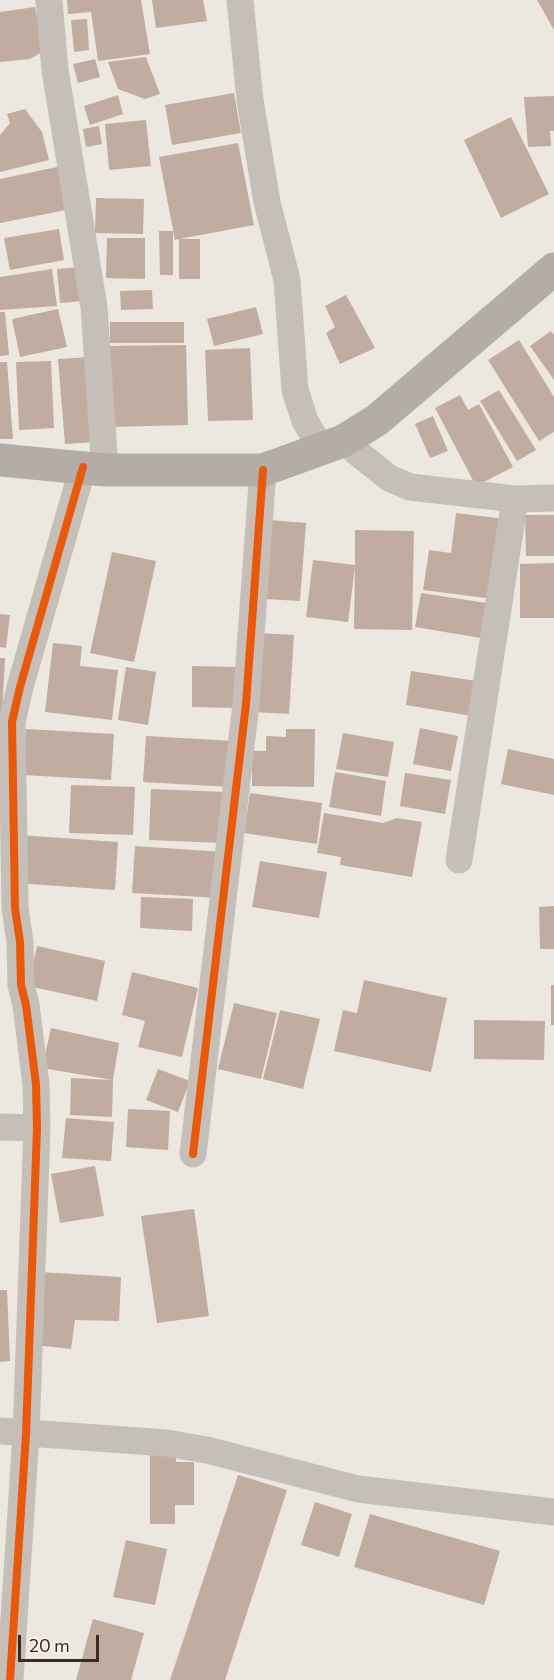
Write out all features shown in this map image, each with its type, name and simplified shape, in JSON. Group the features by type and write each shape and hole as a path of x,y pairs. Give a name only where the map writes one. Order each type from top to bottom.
{"main road":[{"path":"0,460 94,469 263,470 332,445 377,420 554,269"}],"street":[{"path":"10,1680 13,1433 37,1128 36,1084 26,1005 21,985 20,942 7,907 6,722 94,469 94,307 55,70 49,0"},
{"path":"240,0 250,100 267,202 287,280 295,390 305,421 332,445 389,478 410,487 515,499 554,498"},
{"path":"193,1154 246,704 263,470"},
{"path":"459,860 515,499"},
{"path":"0,1127 37,1128"},
{"path":"13,1433 166,1443 207,1450 358,1489 554,1512"}],"building":[{"path":"67,0 141,0 150,54 98,61 91,12 68,14"},
{"path":"152,0 203,0 207,21 156,28"},
{"path":"537,0 554,0 554,30"},
{"path":"35,7 44,51 30,59 0,62 0,12"},
{"path":"87,19 89,50 74,52 71,20"},
{"path":"146,57 160,94 145,99 118,89 108,62"},
{"path":"95,59 100,77 78,83 73,64"},
{"path":"234,93 241,133 172,145 165,105"},
{"path":"118,95 123,114 90,125 84,106"},
{"path":"554,96 554,131 550,131 551,146 528,147 524,97"},
{"path":"25,109 42,132 49,160 0,172 0,135 10,123 7,114"},
{"path":"511,117 549,194 501,218 464,140"},
{"path":"146,120 151,166 109,170 105,124"},
{"path":"99,126 102,144 86,147 83,129"},
{"path":"238,143 254,225 175,240 159,157"},
{"path":"62,166 71,209 0,223 0,179"},
{"path":"96,198 144,199 143,234 95,233"},
{"path":"59,229 64,260 10,270 4,238"},
{"path":"159,231 173,231 173,275 160,275"},
{"path":"107,238 145,238 145,279 106,278"},
{"path":"179,239 200,239 200,279 179,279"},
{"path":"80,267 83,301 60,303 57,269"},
{"path":"52,269 57,306 0,310 0,277"},
{"path":"152,290 153,309 121,310 120,291"},
{"path":"346,295 375,348 340,364 326,333 335,327 325,306"},
{"path":"256,307 263,334 214,346 207,319"},
{"path":"58,309 67,347 20,357 12,319"},
{"path":"0,312 5,312 9,355 0,356"},
{"path":"110,322 184,322 184,343 110,343"},
{"path":"551,331 554,335 554,380 530,346"},
{"path":"519,340 554,397 554,432 539,441 488,360"},
{"path":"186,345 188,425 109,427 107,346"},
{"path":"250,348 253,420 208,421 205,350"},
{"path":"90,357 96,442 65,444 58,359"},
{"path":"51,361 54,428 19,430 16,362"},
{"path":"0,362 7,362 13,439 0,439"},
{"path":"499,390 536,450 517,461 480,401"},
{"path":"460,395 468,410 479,404 513,467 476,486 435,408"},
{"path":"433,416 448,451 430,458 415,424"},
{"path":"456,513 505,519 494,599 423,590 429,550 451,553"},
{"path":"525,515 554,515 554,556 526,556"},
{"path":"270,520 306,523 300,601 265,599"},
{"path":"355,530 414,531 412,630 354,629 355,567 348,622 306,617 313,560 355,565"},
{"path":"112,552 156,561 134,662 90,653"},
{"path":"554,563 554,618 520,618 520,564"},
{"path":"421,593 493,604 487,639 415,627"},
{"path":"0,614 10,615 6,648 0,647"},
{"path":"257,633 294,635 289,714 253,712"},
{"path":"53,643 82,646 80,666 118,670 112,720 45,712"},
{"path":"0,658 5,658 2,716 0,716"},
{"path":"192,666 237,667 236,708 192,707"},
{"path":"126,667 156,672 148,725 118,720"},
{"path":"411,671 483,682 478,717 406,705"},
{"path":"420,728 458,736 451,771 413,764"},
{"path":"26,729 114,734 111,780 23,775"},
{"path":"286,729 315,729 314,787 252,786 252,751 266,751 266,736 286,737"},
{"path":"343,733 394,742 388,777 336,769"},
{"path":"146,736 234,741 231,787 143,782"},
{"path":"508,749 554,759 554,795 501,784"},
{"path":"335,772 386,781 381,816 329,807"},
{"path":"405,773 451,780 445,814 400,806"},
{"path":"71,785 135,787 133,835 69,833"},
{"path":"151,789 226,792 224,843 149,840"},
{"path":"250,793 322,803 317,844 244,833"},
{"path":"324,813 383,823 397,818 422,822 412,877 340,865 341,857 317,853"},
{"path":"20,835 118,842 115,890 16,883"},
{"path":"135,846 223,852 220,898 132,893"},
{"path":"260,861 327,872 319,918 252,907"},
{"path":"141,897 193,899 192,931 140,928"},
{"path":"554,906 554,949 540,949 539,907"},
{"path":"37,946 105,961 97,1001 28,986"},
{"path":"132,972 198,988 182,1057 138,1047 145,1021 122,1015"},
{"path":"364,980 447,998 431,1072 334,1051 343,1010 357,1013"},
{"path":"551,985 554,985 554,1025 551,1025"},
{"path":"234,1003 277,1013 261,1079 218,1069"},
{"path":"280,1010 320,1019 303,1089 263,1079"},
{"path":"474,1020 545,1021 544,1060 474,1059"},
{"path":"51,1028 119,1043 113,1080 42,1068"},
{"path":"158,1069 190,1081 178,1112 146,1100"},
{"path":"71,1078 113,1080 112,1117 70,1115"},
{"path":"128,1109 170,1111 168,1150 126,1147"},
{"path":"66,1118 114,1122 111,1161 62,1158"},
{"path":"95,1166 104,1216 60,1223 51,1174"},
{"path":"194,1209 209,1316 157,1323 141,1216"},
{"path":"40,1272 121,1277 119,1321 75,1320 71,1349 35,1345"},
{"path":"0,1290 7,1290 10,1361 0,1362"},
{"path":"150,1453 176,1453 176,1462 194,1462 194,1505 175,1505 175,1524 150,1524"},
{"path":"238,1475 287,1490 225,1680 170,1680"},
{"path":"315,1502 352,1514 339,1557 301,1545"},
{"path":"370,1514 500,1551 484,1605 354,1567"},
{"path":"126,1540 167,1549 155,1605 113,1597"},
{"path":"93,1619 144,1633 131,1680 76,1680"}],"cycle path":[{"path":"10,1680 26,1434 37,1128 36,1084 26,1005 21,985 20,942 15,908 12,722 83,467"},
{"path":"193,1154 246,704 263,470"}]}
